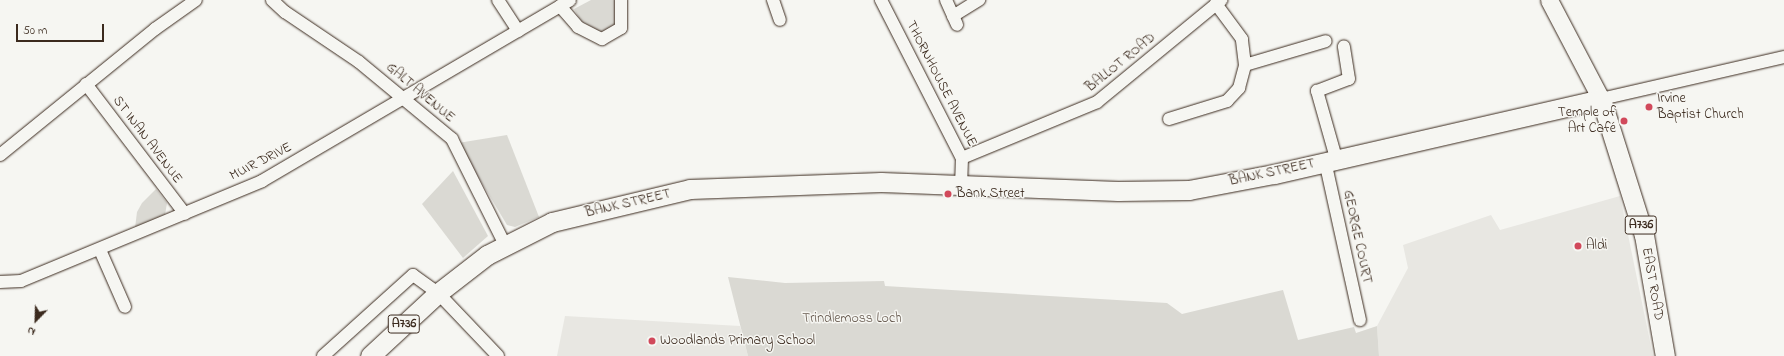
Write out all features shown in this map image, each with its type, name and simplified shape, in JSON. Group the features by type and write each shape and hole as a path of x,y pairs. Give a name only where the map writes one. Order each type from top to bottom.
{"main road":[{"path":"1549,0 1601,99"},
{"name":"BANK STREET","path":"370,356 438,292 487,255 506,247 552,222 690,189 881,182 1118,191 1189,190 1274,174 1331,159 1601,99"},
{"name":"EAST ROAD","path":"1601,99 1644,235 1665,356"}],"street":[{"path":"0,155 155,28 196,0"},
{"name":"GALT AVENUE","path":"272,0 404,98 452,139 506,247"},
{"path":"498,0 518,31"},
{"name":"MUIR DRIVE","path":"0,282 21,281 100,250 262,181 565,3 578,27 602,39 621,28 621,0"},
{"path":"773,0 780,20"},
{"name":"THORNHOUSE AVENUE","path":"881,0 962,158 961,185"},
{"path":"946,0 955,20 978,0"},
{"path":"1169,119 1227,101 1239,88 1245,66 1242,39 1218,2"},
{"name":"BALLOT ROAD","path":"962,158 1097,102 1218,2"},
{"path":"1245,66 1326,41"},
{"name":"GEORGE COURT","path":"1344,46 1349,79 1317,91 1331,159 1360,320"},
{"name":"BANK STREET","path":"1601,99 1784,57"},
{"name":"ST INAN AVENUE","path":"86,84 185,214"},
{"path":"100,250 125,307"},
{"path":"323,356 413,275 438,292 498,356"}],"shaded area":[{"path":"1620,196 1653,356 1379,356 1377,326 1408,268 1403,245 1491,215 1500,230"},
{"name":"Woodlands Primary School","path":"565,316 740,326 748,356 557,356"}],"green space":[{"path":"591,0 616,0 615,25 605,31 597,31 581,21 574,9"},
{"path":"507,135 539,217 515,227 507,225 458,143"},
{"path":"453,171 488,236 463,258 422,204"},
{"path":"156,189 167,203 165,215 135,228 137,212 142,203"},
{"name":"Trindlemoss Loch","path":"728,277 785,283 884,281 885,286 1167,303 1182,314 1283,290 1298,340 1354,327 1356,333 1377,326 1379,356 748,356"}],"place":[{"name":"Irvine Baptist Church","path":"1649,107"},
{"name":"Temple of Art Café","path":"1624,121"},
{"name":"Bank Street","path":"948,194"},
{"name":"Aldi","path":"1578,246"},
{"name":"Woodlands Primary School","path":"652,341"}]}
